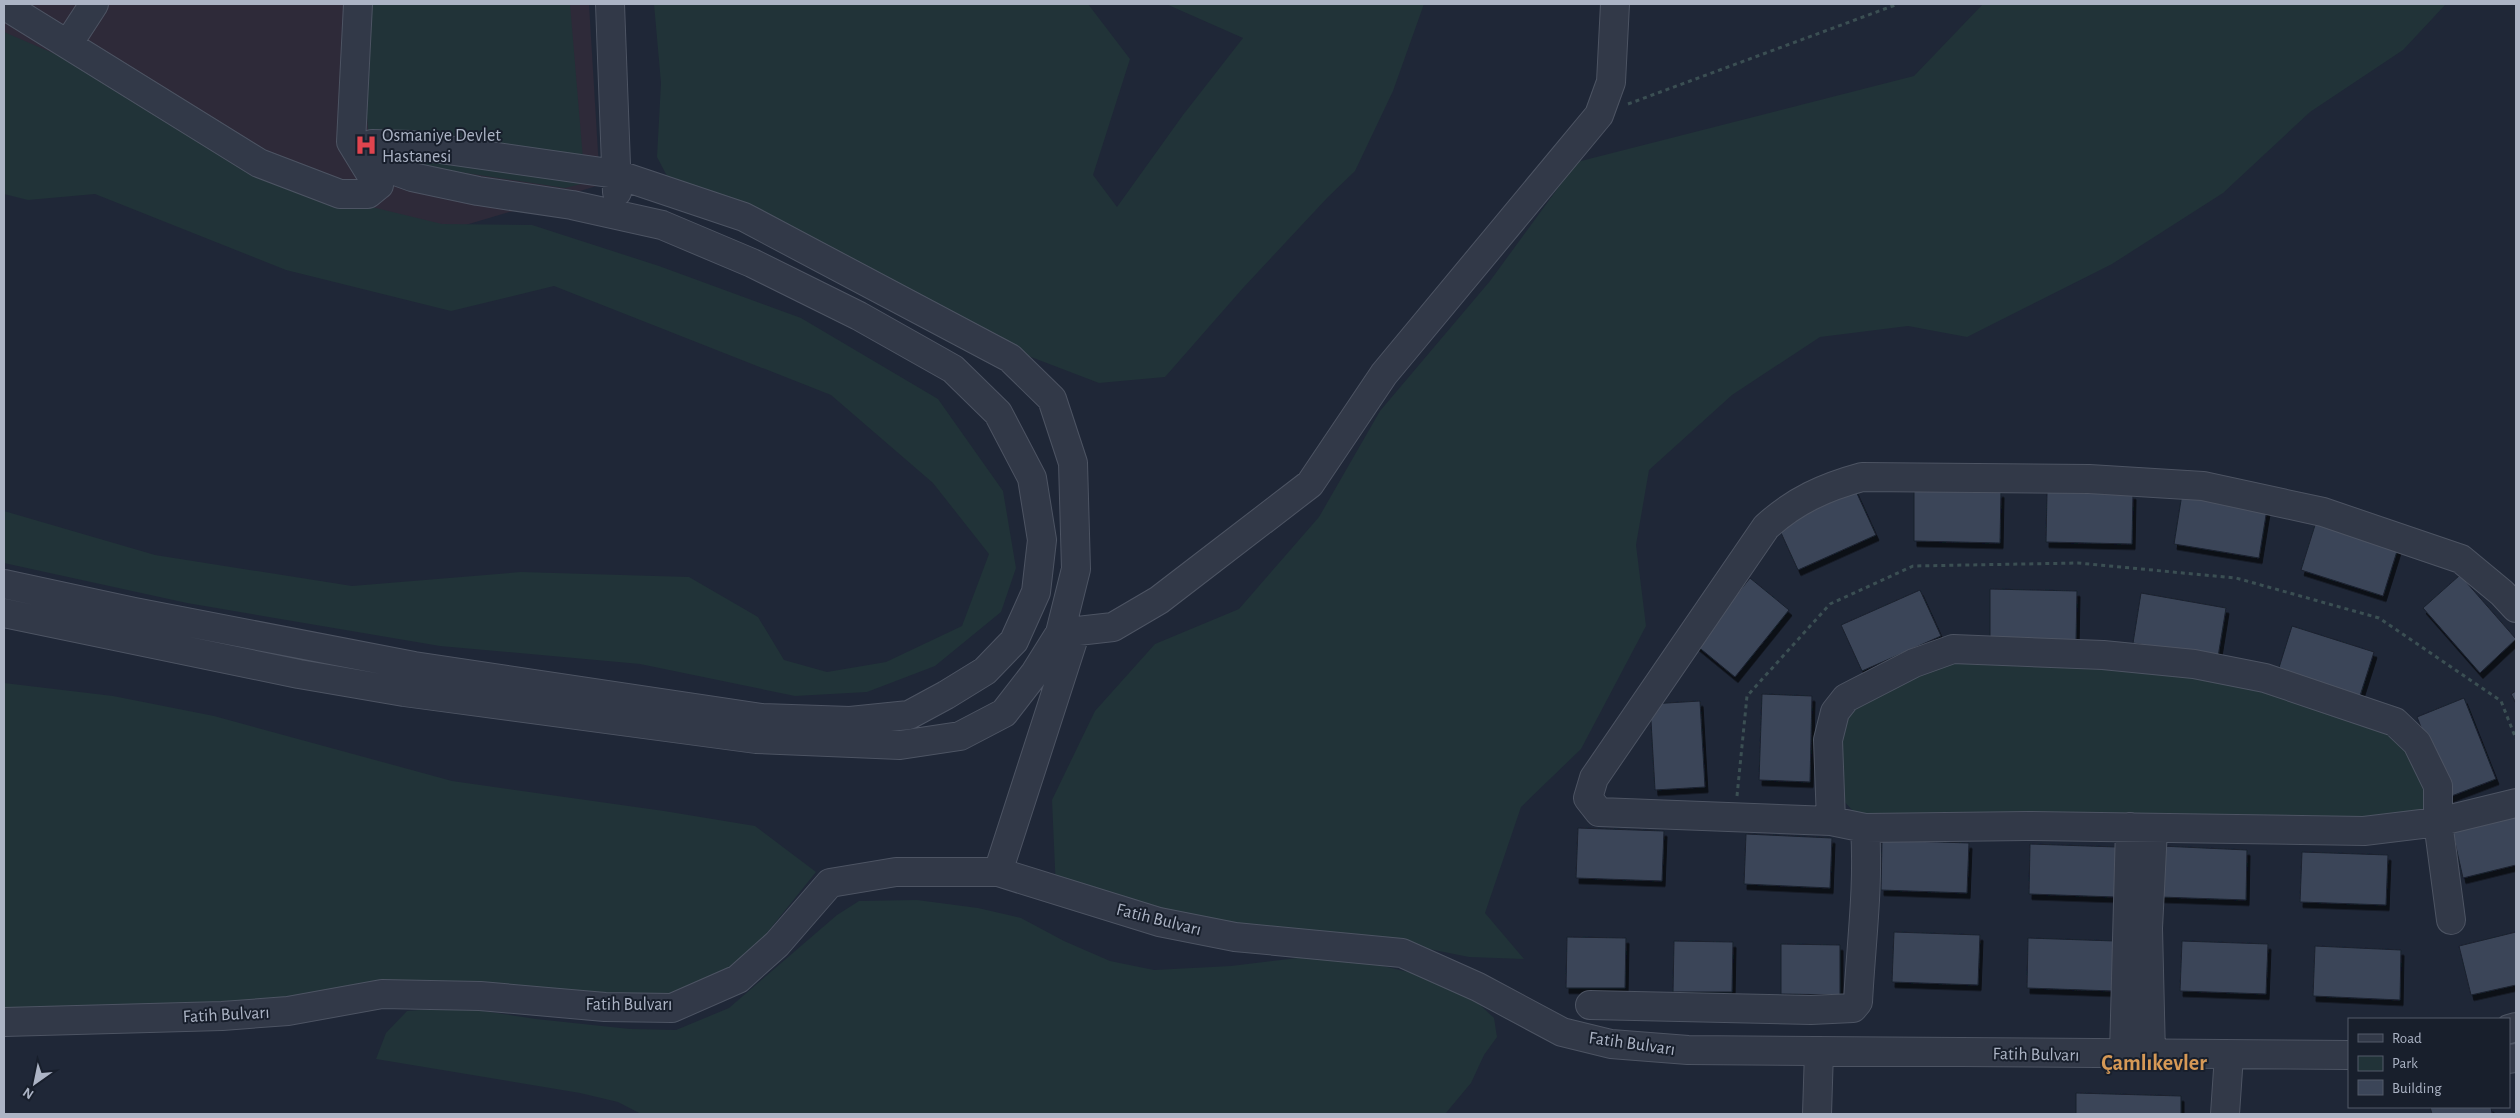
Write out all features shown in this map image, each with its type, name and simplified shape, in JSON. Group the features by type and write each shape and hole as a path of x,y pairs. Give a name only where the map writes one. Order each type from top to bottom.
{"street":[{"path":"68,44 94,4"},
{"path":"610,4 617,212 610,213"},
{"path":"4,613 299,674 404,692 756,739 900,745 960,736 1004,713 1068,632 1113,628 1151,604 1310,484 1384,374 1599,115 1611,82 1615,4"},
{"path":"4,5 259,163 340,194 368,194 379,185"},
{"path":"356,6 351,142 379,185"},
{"path":"379,185 372,144 412,145 616,174 752,222 1010,358 1052,399 1073,464 1076,568 1068,632 998,872"},
{"path":"4,584 153,616 414,666 762,718 850,720 909,714 946,696 985,670 1014,641 1036,592 1042,540 1032,478 998,413 953,369 859,316 752,263 662,225 572,204 478,191 412,177 376,164 379,185"},
{"path":"2516,608 2502,593 2461,559 2323,512 2204,486 2088,479 1862,477 1828,486 1782,512 1766,527 1594,778 1588,798 1599,812 1831,821 1866,828 2141,828 2364,831 2438,822 2516,803"},
{"path":"1831,821 1828,740 1834,712 1846,698 1914,663 1953,649 2103,655 2194,664 2264,678 2395,722 2417,743 2438,786 2438,822 2451,920"},
{"path":"1590,1005 1811,1010 1853,1008 1858,1002 1861,928 1868,866 1866,828"},
{"path":"2124,1054 2141,828"},
{"path":"2141,828 2148,928 2151,1054"},
{"name":"Fatih Bulvarı","path":"4,1022 222,1016 288,1011 382,994 480,996 605,1007 672,1008 738,979 777,944 830,883 896,872 998,872 1158,922 1235,937 1402,954 1478,987 1562,1032 1611,1044 1688,1050 2348,1056"},
{"path":"1817,1114 1818,1052"},
{"path":"2225,1114 2229,1055"}],"path":[{"path":"1599,115 1898,4"},
{"path":"1735,817 1747,696 1830,604 1913,566 2078,563 2236,578 2379,618 2501,701 2516,740"}],"shaded area":[{"name":"Osmaniye Devlet Hastanesi","path":"4,4 589,4 600,185 432,235 4,106"}],"green space":[{"path":"368,4 570,4 585,183 565,188 394,162 370,151 366,105"},
{"path":"654,4 1088,4 1130,59 1093,175 1117,207 1183,115 1243,38 1166,4 1424,4 1393,91 1355,171 1328,197 1243,288 1165,377 1099,383 1031,357 910,296 676,193 657,157 661,83"},
{"path":"1983,4 2446,4 2403,50 2310,112 2223,193 2112,264 1967,337 1908,326 1820,337 1732,395 1649,470 1636,545 1646,626 1581,749 1521,807 1485,913 1524,959 1469,957 1389,941 1255,928 1056,891 1052,800 1095,711 1155,644 1239,609 1319,517 1380,411 1490,281 1577,162 1914,76"},
{"path":"4,32 132,87 343,200 442,224 532,225 659,266 801,318 938,399 1003,491 1016,568 1001,612 935,666 867,692 795,696 640,664 440,646 187,603 4,563 4,511 155,555 352,586 521,572 689,577 758,617 784,660 827,672 886,662 962,626 989,554 933,483 831,395 554,286 451,311 286,270 95,194 28,200 4,194"},
{"path":"1944,659 2166,669 2262,689 2390,725 2431,787 2429,810 2393,817 2339,818 1855,813 1840,797 1837,745 1849,711"},
{"path":"4,683 113,696 214,716 452,781 755,826 816,872 754,949 694,998 186,1011 4,1009"},
{"path":"917,900 978,908 1021,918 1064,941 1110,961 1154,970 1231,966 1306,957 1358,960 1412,973 1477,1002 1494,1018 1497,1037 1484,1055 1471,1083 1445,1114 641,1114 618,1102 580,1093 376,1059 386,1033 407,1011 457,1007 536,1019 630,1029 676,1030 729,1008 837,915 859,901"}],"building":[{"path":"1855,489 1876,535 1798,570 1777,524"},
{"path":"1914,491 2001,492 2000,543 1914,541"},
{"path":"2047,492 2133,494 2132,544 2046,542"},
{"path":"2182,494 2267,509 2259,558 2174,544"},
{"path":"2316,522 2398,548 2383,596 2301,570"},
{"path":"2460,575 2516,639 2480,673 2423,608"},
{"path":"1750,578 1789,610 1735,677 1696,645"},
{"path":"1990,589 2077,591 2076,641 1990,639"},
{"path":"1920,590 1941,636 1862,671 1841,625"},
{"path":"2141,593 2226,608 2218,657 2133,643"},
{"path":"2292,626 2374,652 2359,699 2277,674"},
{"path":"2516,691 2516,703 2511,694"},
{"path":"1762,694 1812,696 1810,782 1759,780"},
{"path":"2464,698 2496,779 2449,797 2417,717"},
{"path":"1700,701 1705,787 1655,790 1650,704"},
{"path":"2516,813 2516,865 2463,878 2452,829"},
{"path":"1578,828 1664,831 1662,881 1576,878"},
{"path":"1746,834 1832,838 1830,888 1744,884"},
{"path":"1882,840 1969,843 1967,893 1881,890"},
{"path":"2030,844 2117,847 2115,897 2029,894"},
{"path":"2161,846 2247,850 2246,900 2160,897"},
{"path":"2302,852 2388,855 2386,905 2300,902"},
{"path":"1894,932 1980,935 1978,985 1892,982"},
{"path":"2516,932 2516,985 2471,995 2459,946"},
{"path":"1567,937 1626,938 1625,988 1566,988"},
{"path":"2028,938 2115,941 2113,991 2027,988"},
{"path":"1674,941 1733,942 1732,992 1673,992"},
{"path":"2182,941 2268,944 2266,994 2180,991"},
{"path":"1781,944 1840,945 1840,995 1781,994"},
{"path":"2315,946 2401,950 2400,1000 2313,996"},
{"path":"2076,1093 2181,1096 2181,1114 2076,1114"},
{"path":"2430,1108 2491,1108 2492,1114 2432,1114"}],"place":[{"name":"Osmaniye Devlet Hastanesi","path":"366,145"}],"district":[{"name":"Çamlıkevler","path":"2154,1062"}]}
